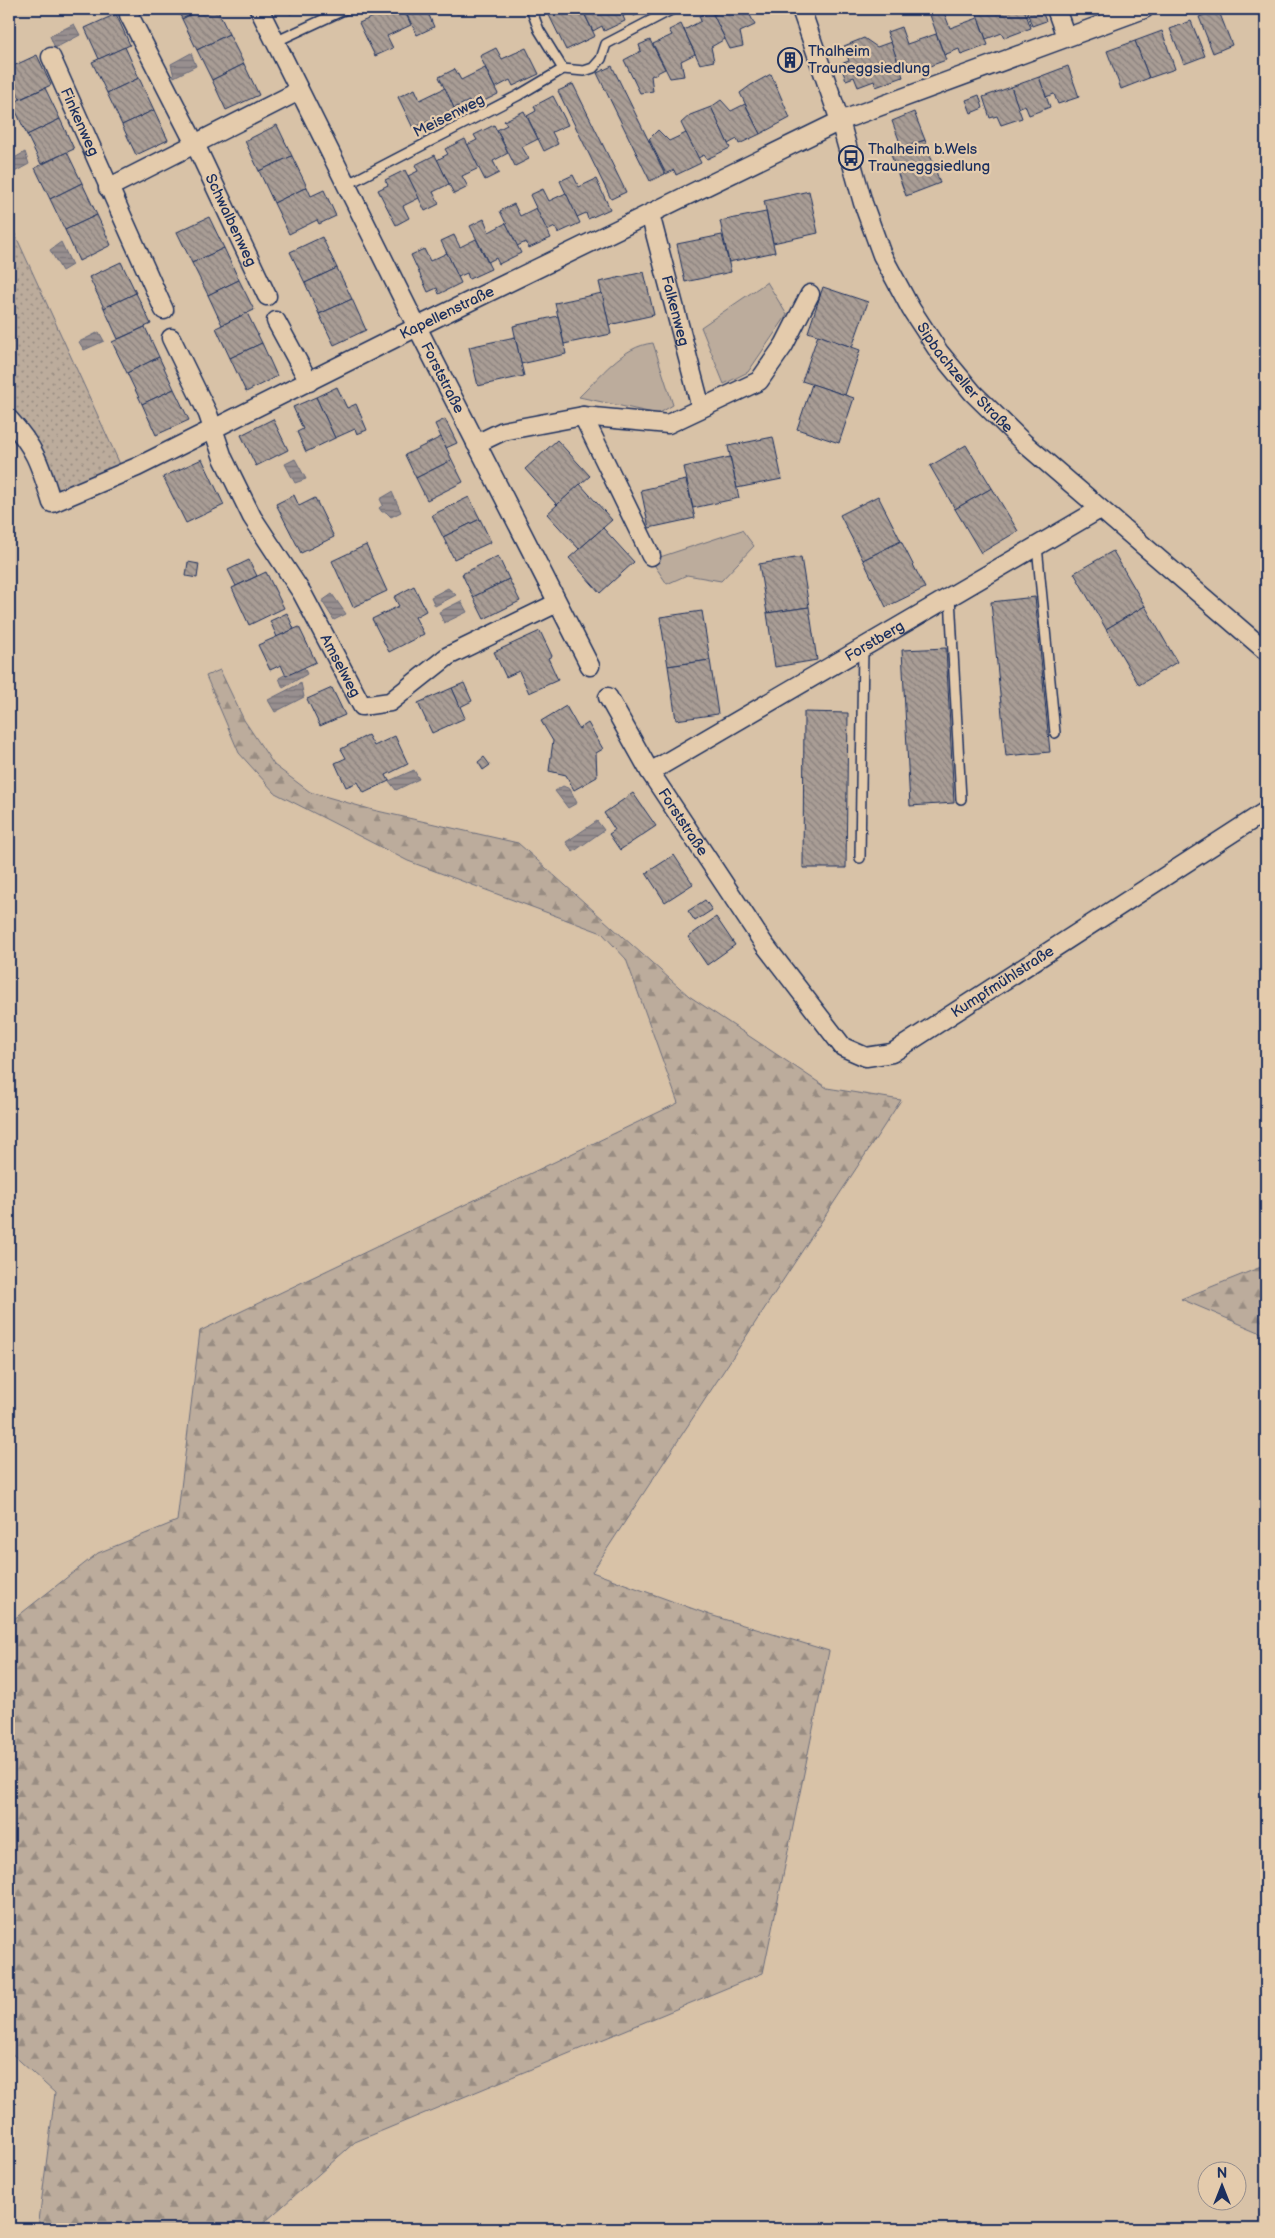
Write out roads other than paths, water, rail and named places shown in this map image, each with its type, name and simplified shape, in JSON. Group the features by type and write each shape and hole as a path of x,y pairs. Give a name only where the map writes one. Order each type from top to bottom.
{"street":[{"name":"Forststraße","path":"259,9 417,327 590,666"},
{"name":"Sipbachzeller Straße","path":"801,9 840,121 863,203 882,255 911,309 939,352 973,393 1024,443 1200,592 1266,651"},
{"path":"1056,9 1066,37"},
{"name":"Kapellenstraße","path":"9,419 27,439 39,461 52,503 137,467 417,327 840,121 1144,9"},
{"name":"Schwalbenweg","path":"129,15 195,144 267,296"},
{"name":"Finkenweg","path":"51,57 164,310"},
{"path":"108,188 300,91"},
{"name":"Falkenweg","path":"650,214 701,408"},
{"path":"476,444 503,431 583,416 668,424 759,381 784,345 810,294"},
{"path":"276,321 308,382"},
{"path":"171,338 208,414 213,430"},
{"path":"583,416 650,556"},
{"name":"Amselweg","path":"213,430 223,458 252,517 302,593 362,706 390,702 448,656 557,603"},
{"name":"Forstberg","path":"650,772 1100,509"},
{"name":"Forststraße","path":"608,697 650,772 764,944"},
{"name":"Kumpfmühlstraße","path":"764,944 843,1047 866,1058 892,1053 1266,811"}],"lane":[{"path":"275,42 346,9"},
{"path":"530,9 539,30 563,69 584,71 593,68 601,58 606,44 673,9"},
{"name":"Meisenweg","path":"346,185 519,95 563,69"},
{"path":"1037,546 1055,733"},
{"path":"950,597 961,799"},
{"path":"860,858 864,648"}],"place":[{"name":"Thalheim Trauneggsiedlung","path":"790,60"},
{"name":"Thalheim b.Wels Trauneggsiedlung","path":"851,158"}]}
